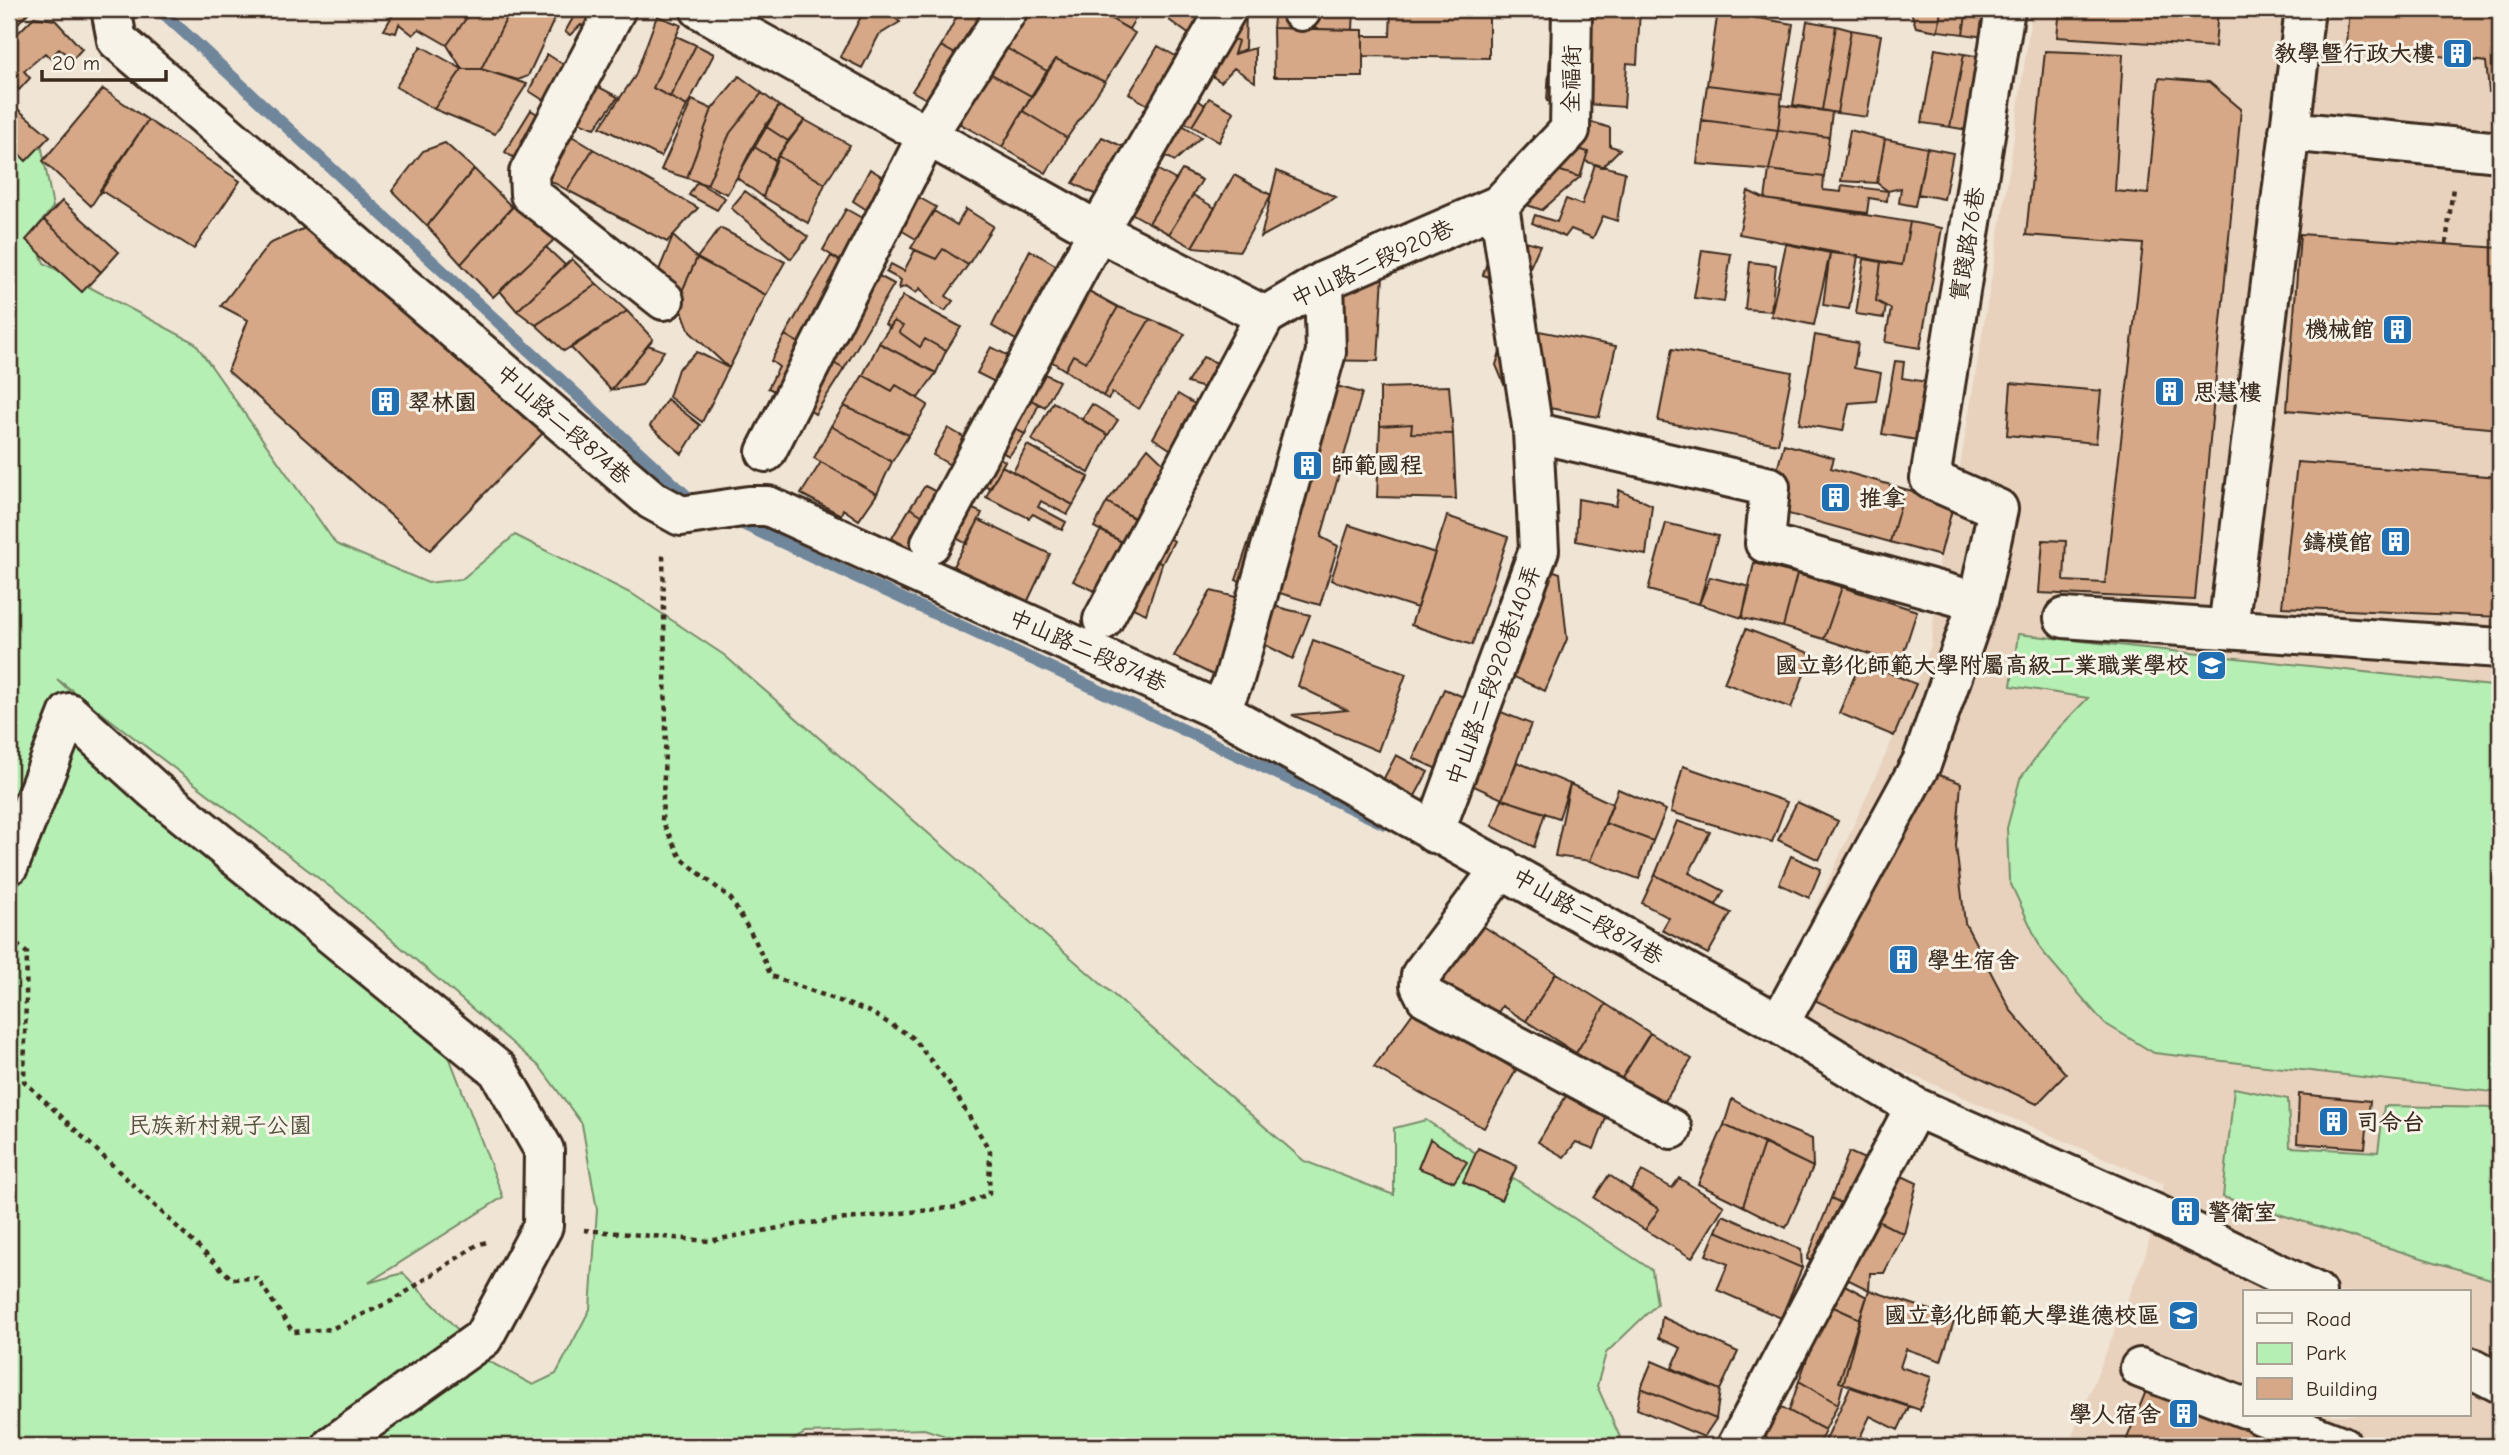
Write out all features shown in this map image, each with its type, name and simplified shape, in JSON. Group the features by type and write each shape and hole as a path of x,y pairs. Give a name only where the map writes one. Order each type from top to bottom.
{"street":[{"path":"616,9 528,173 530,194 664,300"},
{"name":"中山路二段920巷","path":"700,9 1098,231 1265,316 1324,281 1499,205"},
{"path":"766,452 928,134 1008,9"},
{"path":"931,543 1098,231 1227,9"},
{"name":"全福街","path":"1499,205 1570,130 1572,9"},
{"name":"實踐路76巷","path":"1978,602 1998,509 1930,479 2005,9"},
{"path":"2228,629 2305,9"},
{"name":"中山路二段874巷","path":"112,13 117,40 143,64 652,500 681,516 749,506 768,506 1227,695 1496,875 1779,1024 1915,1107 2156,1214 2312,1290"},
{"path":"2289,131 2500,152"},
{"name":"中山路二段920巷140弄","path":"1434,834 1539,550 1533,432 1499,205"},
{"path":"1227,695 1325,352 1324,281"},
{"path":"1103,620 1265,316"},
{"path":"1533,432 1770,487 1765,543 1978,602 1922,762 1779,1024"},
{"path":"2064,618 2500,648"},
{"path":"9,865 69,713 154,790 498,1070 544,1150 543,1226 483,1338 332,1446"},
{"path":"1496,875 1421,975 1420,985 1426,997 1672,1129"},
{"path":"1737,1446 1915,1107"},
{"path":"2140,1368 2243,1407"},
{"path":"2470,1368 2500,1383"},
{"path":"2264,1416 2342,1446"}],"path":[{"path":"2446,244 2457,148"},
{"path":"9,938 27,953 24,1081 232,1279 257,1279 293,1332 331,1329 394,1300 477,1245 543,1226 709,1241 800,1224 958,1207 989,1194 990,1152 949,1083 912,1037 870,1012 771,976 755,940 731,899 681,858 662,821 666,729 663,545 681,516"}],"shaded area":[{"name":"國立彰化師範大學附屬高級工業職業學校","path":"2032,9 2500,9 2500,1446 2068,1446 2145,1256 2164,1184 1768,1013 1894,736 1931,646 1940,556 1954,502 2008,179"}],"green space":[{"name":"民族新村親子公園","path":"9,117 40,138 53,207 32,234 44,263 195,343 336,544 428,583 462,579 515,535 634,595 724,655 1304,1161 1394,1195 1394,1128 1426,1120 1652,1270 1657,1304 1606,1353 1597,1386 1624,1446 976,1446 924,1429 805,1433 783,1446 9,1446","holes":["57,679 338,893 540,1067 582,1124 597,1210 590,1309 556,1374 533,1385 488,1361 403,1273 368,1283 503,1197 445,1046"]},
{"path":"2018,634 2500,687 2500,1093 2154,1053 2104,1023 2042,951 2009,880 2007,828 2020,779 2053,734 2088,698 2011,686"},
{"path":"2234,1088 2288,1099 2290,1147 2378,1152 2384,1106 2500,1108 2500,1282 2223,1197"}],"building":[{"path":"9,9 32,9 9,32"},
{"path":"396,9 473,9 447,45 419,29 413,35 399,24 396,33 384,30"},
{"path":"473,9 511,9 481,69 462,69 447,45"},
{"path":"511,9 559,9 528,76 518,80 481,69"},
{"path":"578,9 603,9 591,35 581,25 570,35 565,32"},
{"path":"865,9 897,9 891,15 900,22 879,35 862,68 840,57"},
{"path":"961,9 972,9 990,23 983,35 1047,71 1031,96 941,46"},
{"path":"972,9 1034,9 1046,16 1051,9 1094,9 1135,33 1105,82 1056,59 1047,71 983,35 990,23"},
{"path":"1094,9 1141,9 1129,29"},
{"path":"1176,9 1218,9 1194,38 1169,20"},
{"path":"1218,9 1246,9 1245,49 1234,54 1238,41 1208,26"},
{"path":"1275,9 1354,9 1353,30 1273,28"},
{"path":"1391,9 1489,9 1489,58 1363,56 1363,36 1390,36"},
{"path":"1553,9 1640,9 1637,64 1627,63 1624,107 1547,101"},
{"path":"1894,9 1941,9 1938,31 1916,27 1911,12"},
{"path":"1941,9 1967,9 1963,34 1938,31"},
{"path":"1967,9 1995,9 1992,38 1963,34"},
{"path":"2060,9 2218,9 2215,47 2057,37"},
{"name":"教學暨行政大樓","path":"2350,9 2500,9 2500,93 2489,92 2486,62 2347,44"},
{"path":"1718,11 1793,24 1782,94 1707,85"},
{"path":"657,16 681,25 653,88 687,106 661,157 600,127 635,76"},
{"path":"34,17 55,20 82,49 73,59 59,49 50,58 45,53 24,71 30,78 19,90 9,79 9,42"},
{"path":"1807,21 1836,26 1822,110 1793,105"},
{"path":"1201,23 1238,41 1234,54 1255,48 1255,82 1234,68 1221,82 1212,76 1218,63"},
{"path":"1836,26 1851,30 1837,113 1822,110"},
{"path":"1273,28 1363,30 1363,77 1274,77"},
{"path":"1851,30 1881,35 1867,117 1837,113"},
{"path":"676,36 696,45 670,97 653,88"},
{"path":"696,45 714,54 687,106 670,97"},
{"path":"421,46 462,69 434,109 396,87"},
{"path":"941,46 1031,96 1002,147 935,110 937,105 912,91"},
{"path":"1158,46 1179,58 1161,84 1172,92 1160,112 1129,94"},
{"path":"1935,49 1964,54 1950,127 1922,123"},
{"name":"思慧樓","path":"2045,51 2123,54 2115,191 2148,194 2159,78 2209,82 2241,109 2195,600 2039,593 2043,540 2066,541 2064,581 2105,583 2143,244 2026,235"},
{"path":"547,54 595,85 578,122 529,91"},
{"path":"1964,54 1988,58 1974,131 1950,127"},
{"path":"1056,59 1105,82 1067,138 1023,111"},
{"path":"1193,65 1212,76 1196,99 1205,105 1192,126 1160,112"},
{"path":"462,69 481,69 527,84 495,134 434,109"},
{"path":"739,76 762,93 730,133 707,185 687,178 712,109"},
{"path":"595,85 618,97 595,128 578,122"},
{"path":"1707,85 1782,94 1778,130 1702,120"},
{"path":"103,89 148,120 91,206 43,161"},
{"path":"762,93 779,106 727,194 707,185 730,133"},
{"path":"1209,98 1234,112 1219,142 1192,126"},
{"path":"692,100 712,109 687,178 661,170"},
{"path":"9,102 50,136 26,161 9,144"},
{"path":"1781,105 1832,112 1829,137 1778,130"},
{"path":"779,106 805,120 788,141 765,126"},
{"path":"531,110 557,127 533,171 505,152"},
{"path":"1023,111 1067,138 1046,173 1002,147"},
{"path":"1559,111 1610,128 1610,146 1620,149 1602,167 1585,161 1588,152 1550,140"},
{"path":"148,120 240,181 194,249 100,190"},
{"path":"805,120 850,145 825,184 778,156"},
{"path":"1702,120 1778,130 1769,170 1697,164"},
{"path":"1181,124 1201,137 1175,161 1157,151"},
{"path":"765,126 788,141 775,160 753,146"},
{"path":"557,127 593,149 567,190 533,171"},
{"path":"1778,130 1829,137 1824,177 1769,170"},
{"path":"1850,130 1885,139 1877,183 1841,181"},
{"path":"1533,136 1550,140 1541,165 1580,177 1542,210 1507,198 1519,175"},
{"path":"1102,137 1128,149 1100,197 1073,183"},
{"path":"1885,139 1927,148 1915,206 1899,203 1901,188 1888,191 1877,183"},
{"path":"1550,140 1588,152 1580,177 1541,165"},
{"path":"445,143 474,169 427,226 392,191 423,151"},
{"path":"753,146 775,160 763,197 737,178"},
{"path":"1927,148 1953,153 1944,199 1918,194"},
{"path":"593,149 698,208 667,242 567,190"},
{"path":"778,156 825,184 808,223 763,197"},
{"path":"1595,164 1625,172 1617,221 1603,216 1593,238 1571,229 1565,237 1532,223 1535,215 1557,222 1566,199 1582,205"},
{"path":"1153,167 1176,180 1149,223 1124,209"},
{"path":"474,169 512,207 461,264 427,226"},
{"path":"870,169 893,183 875,215 853,201"},
{"path":"1182,170 1202,180 1169,234 1149,223"},
{"path":"1769,170 1824,177 1823,190 1841,192 1842,185 1888,191 1887,201 1869,198 1867,213 1765,199"},
{"path":"1277,171 1336,197 1261,237 1271,195"},
{"path":"1234,175 1271,195 1240,251 1192,247"},
{"path":"697,182 725,198 717,210 689,195"},
{"path":"893,183 936,207 916,239 875,215"},
{"path":"745,191 808,237 791,259 731,208"},
{"path":"1748,191 1765,199 1910,222 1902,265 1739,234"},
{"path":"1193,195 1215,208 1192,247 1169,234"},
{"path":"62,201 119,252 101,272 44,220"},
{"path":"518,201 557,237 493,297 461,264"},
{"path":"846,209 878,227 847,265 823,250"},
{"path":"966,209 993,226 968,265 943,249 936,259 911,248 934,211 957,225"},
{"path":"44,220 101,272 82,292 26,240"},
{"path":"1910,222 1942,228 1920,348 1885,342 1891,309 1876,301 1881,262 1902,265"},
{"name":"翠林園","path":"305,228 544,432 430,550 228,371 248,320 221,306 269,244"},
{"path":"720,228 785,262 766,295 697,258"},
{"path":"1496,233 1540,245 1521,287 1483,275"},
{"name":"機械館","path":"2300,234 2500,248 2500,429 2287,410"},
{"path":"673,236 697,258 678,300 652,287"},
{"path":"1786,244 1830,253 1814,325 1771,316"},
{"path":"546,247 565,265 517,311 500,291"},
{"path":"943,249 968,265 946,296 953,301 945,311 933,304 920,288 916,293 906,286 899,289 901,280 886,272 891,264 904,271 915,250 936,259"},
{"path":"1030,250 1079,279 1040,354 992,326"},
{"path":"1702,250 1731,254 1724,302 1694,298"},
{"path":"1830,253 1858,256 1849,309 1823,305"},
{"path":"831,256 847,265 851,261 894,284 844,369 785,335"},
{"path":"697,258 766,295 729,368 690,332 678,300"},
{"path":"572,259 597,284 536,325 517,311"},
{"path":"1864,259 1881,262 1876,301 1886,306 1884,318 1856,314"},
{"path":"1750,262 1776,265 1771,311 1745,309"},
{"path":"1383,275 1378,361 1311,360 1317,291"},
{"path":"597,284 627,311 564,351 536,325"},
{"path":"1076,284 1118,307 1086,362 1073,355 1065,370 1040,354"},
{"path":"903,296 961,327 946,351 925,339 920,347 899,332 903,326 894,321 890,328 885,324"},
{"path":"1118,307 1150,319 1103,396 1065,370 1073,355 1086,362"},
{"path":"627,311 653,339 611,390 571,348"},
{"path":"1150,319 1185,334 1139,409 1112,393 1108,399 1103,396"},
{"path":"894,321 903,326 899,332 920,347 925,339 946,351 936,373 879,343"},
{"path":"1508,325 1616,346 1599,417 1511,401 1496,365"},
{"path":"785,335 844,369 815,414 798,402 768,388 779,367 771,361"},
{"path":"1815,335 1858,343 1854,368 1881,373 1876,401 1849,403 1843,431 1799,424"},
{"path":"879,343 936,373 918,398 896,385 892,391 863,375"},
{"path":"648,345 664,351 642,385 611,390"},
{"path":"991,347 1059,381 1045,407 977,373"},
{"path":"1672,349 1792,372 1778,444 1658,421"},
{"path":"697,352 729,368 702,422 669,397 678,369"},
{"path":"1203,357 1229,368 1215,391 1187,383"},
{"path":"1895,361 1904,362 1902,378 1927,382 1917,440 1882,434"},
{"path":"863,375 892,391 896,385 928,405 909,435 844,406"},
{"name":"師範國程","path":"1303,377 1362,393 1321,537 1338,546 1320,605 1236,580"},
{"path":"2011,383 2101,391 2096,443 2007,435"},
{"path":"1449,386 1453,434 1411,433 1412,424 1380,426 1380,388"},
{"path":"1005,387 1039,404 1025,434 990,417"},
{"path":"1178,394 1215,416 1190,462 1153,438"},
{"path":"667,399 700,425 682,454 650,426"},
{"path":"1053,402 1108,435 1089,473 1032,440"},
{"path":"1092,404 1118,420 1108,435 1082,420"},
{"path":"844,406 909,435 892,462 831,426"},
{"path":"990,417 1025,434 1009,456 979,440"},
{"path":"1412,424 1411,433 1453,434 1456,499 1377,497 1380,426"},
{"path":"831,426 892,462 877,494 814,458"},
{"path":"948,428 1005,461 990,488 933,455"},
{"name":"推拿","path":"1784,444 1834,458 1831,468 1905,489 1890,542 1767,508"},
{"path":"1027,445 1089,477 1073,505 1013,472"},
{"path":"1148,448 1182,481 1159,534 1107,502"},
{"path":"821,462 877,494 859,520 843,509 841,515 801,494"},
{"name":"鑄模館","path":"2297,462 2500,477 2500,617 2282,607"},
{"path":"1002,466 1073,505 1067,515 1041,501 1038,507 1066,522 1062,530 1033,514 1029,518 986,497"},
{"path":"925,486 946,497 933,522 910,508"},
{"path":"1905,489 1954,502 1940,556 1890,542"},
{"path":"1619,490 1652,505 1646,555 1576,541 1578,499 1616,506"},
{"path":"946,497 982,513 967,544 932,524"},
{"path":"1107,502 1174,541 1162,564 1094,527"},
{"path":"910,508 933,522 921,557 892,538"},
{"path":"1447,516 1508,537 1472,645 1411,625"},
{"path":"979,520 1050,554 1024,609 953,566"},
{"path":"1666,523 1718,536 1699,604 1648,590"},
{"path":"1349,525 1435,553 1417,608 1331,580"},
{"path":"1101,530 1162,564 1146,614 1073,581"},
{"path":"1513,557 1560,573 1567,639 1545,691 1477,660"},
{"path":"1754,563 1797,574 1783,627 1742,618"},
{"path":"1797,574 1842,587 1824,639 1783,627"},
{"path":"1710,577 1750,587 1742,618 1699,604"},
{"path":"1842,587 1917,611 1900,664 1824,639"},
{"path":"1211,591 1310,615 1293,659 1254,639 1242,689 1174,656"},
{"path":"1746,629 1812,654 1791,708 1724,683"},
{"path":"1313,640 1406,674 1378,751 1292,715 1347,710 1298,686"},
{"path":"1861,661 1916,684 1894,736 1839,713"},
{"path":"1444,689 1531,724 1502,799 1413,758"},
{"path":"1396,755 1428,772 1415,796 1383,780"},
{"path":"1517,762 1570,784 1559,818 1502,799"},
{"name":"學生宿舍","path":"1909,764 1961,783 1956,846 1965,923 2011,1011 2066,1074 2037,1104 1808,997"},
{"path":"1683,766 1787,802 1772,842 1671,812"},
{"path":"1570,784 1613,804 1590,861 1555,856"},
{"path":"1618,789 1666,810 1653,841 1605,823"},
{"path":"1502,799 1545,813 1534,847 1492,826"},
{"path":"1797,802 1838,821 1819,860 1778,840"},
{"path":"1677,821 1710,832 1689,873 1724,891 1716,905 1655,875"},
{"path":"1605,823 1653,841 1639,879 1590,861"},
{"path":"1791,856 1821,869 1809,898 1779,884"},
{"path":"1655,875 1731,913 1708,954 1662,930 1669,918 1642,903"},
{"path":"1480,924 1556,973 1526,1021 1502,1006 1496,1016 1442,982"},
{"path":"1556,973 1606,1004 1576,1053 1526,1021"},
{"path":"1606,1004 1650,1033 1620,1081 1576,1053"},
{"path":"1415,1010 1516,1070 1484,1128 1374,1067"},
{"path":"1650,1033 1692,1059 1661,1107 1620,1081"},
{"name":"司令台","path":"2299,1094 2370,1101 2365,1148 2297,1143"},
{"path":"1566,1096 1606,1118 1594,1149 1576,1142 1564,1157 1538,1142"},
{"path":"1732,1099 1773,1123 1812,1139 1813,1167 1724,1125"},
{"path":"1724,1125 1764,1143 1743,1206 1698,1184"},
{"path":"1430,1139 1467,1162 1454,1182 1418,1168"},
{"path":"1764,1143 1813,1167 1786,1228 1743,1206"},
{"path":"1478,1148 1517,1166 1501,1200 1463,1182"},
{"path":"1849,1152 1885,1168 1872,1218 1831,1198"},
{"path":"1885,1168 1917,1183 1904,1234 1872,1218"},
{"path":"1642,1171 1672,1188 1679,1178 1724,1206 1692,1258 1645,1230 1659,1209 1630,1191"},
{"path":"1609,1175 1659,1209 1645,1230 1594,1198"},
{"path":"1831,1198 1872,1218 1843,1277 1807,1259"},
{"path":"1723,1215 1801,1250 1802,1268 1716,1231"},
{"path":"1872,1218 1904,1234 1884,1273 1870,1273 1869,1290 1843,1277"},
{"path":"1716,1231 1802,1268 1781,1318 1717,1290 1728,1264 1706,1255"},
{"path":"1841,1283 1867,1297 1860,1319 1827,1304"},
{"path":"1869,1290 1955,1318 1941,1361 1906,1349 1900,1367 1931,1377 1920,1410 1839,1382"},
{"path":"1827,1304 1860,1319 1838,1404 1799,1381"},
{"path":"1662,1317 1738,1352 1720,1390 1672,1368 1681,1348 1659,1338"},
{"path":"1652,1361 1720,1390 1716,1419 1641,1388"},
{"path":"1799,1381 1838,1404 1825,1430 1789,1411"},
{"name":"學人宿舍","path":"2150,1381 2314,1446 2124,1446"},
{"path":"1850,1387 1909,1407 1898,1430 1870,1416 1856,1446 1823,1446"},
{"path":"1641,1388 1716,1419 1704,1437 1637,1409"},
{"path":"1753,1392 1825,1430 1818,1446 1762,1446 1736,1434"}],"waterway":[{"path":"159,9 691,500 700,503"},
{"path":"732,519 1385,824"}],"place":[{"name":"教學暨行政大樓","path":"2458,53"},
{"name":"機械館","path":"2397,329"},
{"name":"思慧樓","path":"2170,392"},
{"name":"翠林園","path":"385,402"},
{"name":"師範國程","path":"1308,465"},
{"name":"推拿","path":"1836,498"},
{"name":"鑄模館","path":"2395,542"},
{"name":"國立彰化師範大學附屬高級工業職業學校","path":"2212,665"},
{"name":"學生宿舍","path":"1904,960"},
{"name":"司令台","path":"2333,1122"},
{"name":"警衛室","path":"2185,1212"},
{"name":"國立彰化師範大學進德校區","path":"2183,1315"},
{"name":"學人宿舍","path":"2184,1414"}]}
